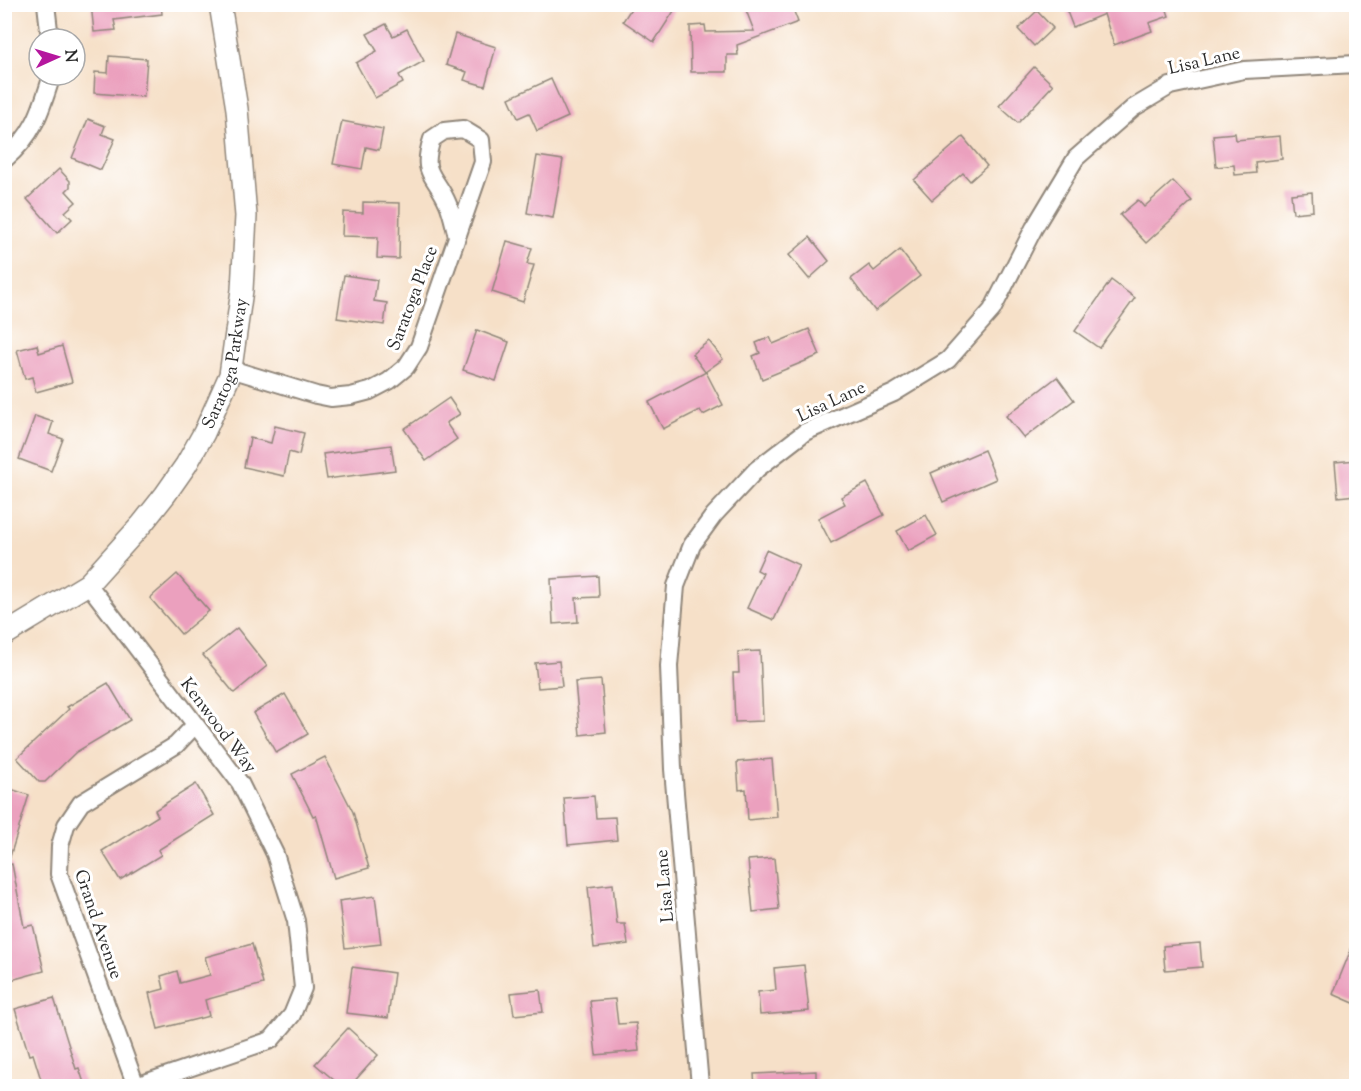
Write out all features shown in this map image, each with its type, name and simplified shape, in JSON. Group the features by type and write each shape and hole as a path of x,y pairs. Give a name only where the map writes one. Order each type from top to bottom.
{"street":[{"path":"46,4 49,27"},
{"name":"Saratoga Parkway","path":"4,635 88,584 142,524 186,465 220,400 231,369 242,290 246,216 237,109 220,4"},
{"name":"Lisa Lane","path":"700,1086 673,769 669,666 676,586 692,545 714,515 757,469 805,432 894,393 948,360 992,310 1034,228 1076,158 1133,108 1170,86 1244,70 1356,64"},
{"path":"4,160 18,148 39,117 48,87"},
{"name":"Saratoga Place","path":"231,369 331,398 370,391 389,381 406,367 418,346 457,236 483,162 481,140 463,129 444,131 432,139 426,156 429,173 440,187 449,206 457,236"},
{"name":"Kenwood Way","path":"88,584 240,783 275,854 296,921 303,988 292,1016 271,1040 136,1086"},
{"name":"Grand Avenue","path":"136,1086 59,874 60,846 66,825 81,803 176,745 195,725"}],"building":[{"path":"91,4 161,4 162,14 114,20 116,30 94,32"},
{"path":"634,4 665,4 674,11 654,42 623,21"},
{"path":"758,4 791,4 798,22 737,45 738,55 727,55 727,72 691,72 690,26 705,25 706,32 754,31 746,10"},
{"path":"1064,4 1165,4 1169,16 1149,23 1152,31 1114,45 1104,14 1073,27"},
{"path":"1037,11 1053,28 1034,46 1018,29"},
{"path":"386,24 393,36 407,29 424,61 399,75 403,83 375,98 356,63 377,51 367,34"},
{"path":"455,34 496,47 485,86 464,80 467,72 446,65"},
{"path":"109,56 147,59 144,97 94,93 95,72 108,73"},
{"path":"1034,67 1053,85 1018,123 999,106"},
{"path":"551,79 568,117 537,131 529,113 518,118 509,98"},
{"path":"88,119 105,126 102,134 115,139 101,170 72,158"},
{"path":"342,121 383,129 379,150 366,147 362,169 333,164"},
{"path":"1235,133 1236,140 1280,136 1282,159 1255,162 1256,173 1235,175 1234,165 1216,167 1213,135"},
{"path":"963,137 987,166 970,181 963,173 932,200 914,180"},
{"path":"537,156 563,160 553,218 527,213"},
{"path":"59,169 70,181 70,187 66,191 76,202 65,212 72,219 57,233 27,199"},
{"path":"1173,181 1192,201 1146,243 1120,215 1138,200 1144,207"},
{"path":"1312,192 1313,211 1293,213 1291,194"},
{"path":"363,202 400,203 399,259 377,258 378,237 342,236 343,212 363,213"},
{"path":"810,237 829,261 809,279 789,255"},
{"path":"507,241 532,248 527,264 534,265 523,302 492,292"},
{"path":"900,250 920,276 875,311 851,279 869,265 874,271"},
{"path":"344,275 377,280 374,301 387,303 384,325 337,318"},
{"path":"1111,280 1135,298 1099,348 1075,331"},
{"path":"809,329 820,355 762,379 753,356 760,353 756,343 770,337 773,344"},
{"path":"477,330 509,342 496,381 463,370"},
{"path":"709,341 723,359 705,372 692,354"},
{"path":"37,345 39,353 62,346 72,382 36,392 32,377 25,379 17,350"},
{"path":"706,372 723,405 703,415 700,410 663,429 649,402"},
{"path":"1057,377 1074,400 1024,438 1006,416"},
{"path":"449,398 460,414 446,423 457,439 426,461 404,429"},
{"path":"35,416 53,422 49,434 63,439 51,471 19,459"},
{"path":"275,426 304,433 299,455 289,452 284,476 244,467 250,438 271,443"},
{"path":"391,445 395,470 327,479 323,454"},
{"path":"984,450 996,479 943,502 931,473"},
{"path":"1356,460 1356,495 1338,497 1335,462"},
{"path":"867,483 884,515 831,543 818,518 845,504 841,497"},
{"path":"926,515 937,535 908,551 897,531"},
{"path":"766,550 799,565 774,620 747,608 763,573 757,570"},
{"path":"177,574 209,611 181,634 150,598"},
{"path":"598,576 599,597 576,598 578,622 553,624 551,579"},
{"path":"237,628 267,666 234,693 203,655"},
{"path":"760,651 763,721 735,722 733,673 739,673 738,652"},
{"path":"559,661 562,686 538,688 535,663"},
{"path":"601,680 606,732 580,735 575,682"},
{"path":"108,683 130,720 76,752 45,782 39,782 17,758 69,709 67,707"},
{"path":"285,694 308,734 276,753 253,713"},
{"path":"325,757 353,812 369,868 334,878 316,815 313,816 292,774"},
{"path":"772,759 777,817 748,820 746,789 739,790 737,762"},
{"path":"196,784 214,815 158,850 161,855 120,880 102,851 158,816 155,810"},
{"path":"4,787 29,795 8,863 4,862"},
{"path":"594,796 596,818 615,817 617,840 568,845 564,798"},
{"path":"774,858 779,909 753,912 748,860"},
{"path":"12,864 24,927 33,925 44,971 11,980 4,956 4,865"},
{"path":"613,884 617,924 625,924 628,944 594,948 588,887"},
{"path":"375,896 381,944 345,948 339,901"},
{"path":"1356,937 1356,1004 1333,994"},
{"path":"1200,943 1202,967 1165,970 1163,946"},
{"path":"252,944 263,984 205,1000 209,1016 158,1029 149,993 164,989 161,976 177,971 180,983 210,975 205,957"},
{"path":"804,965 809,1011 760,1015 758,992 776,990 774,968"},
{"path":"352,967 394,973 388,1018 346,1013"},
{"path":"540,990 543,1012 514,1015 511,993"},
{"path":"54,998 76,1069 79,1068 85,1086 43,1086 33,1054 29,1055 15,1009"},
{"path":"615,999 618,1024 636,1023 639,1051 596,1055 590,1001"},
{"path":"348,1028 378,1055 350,1086 341,1086 315,1064"},
{"path":"816,1071 816,1086 755,1086 754,1074"}]}
